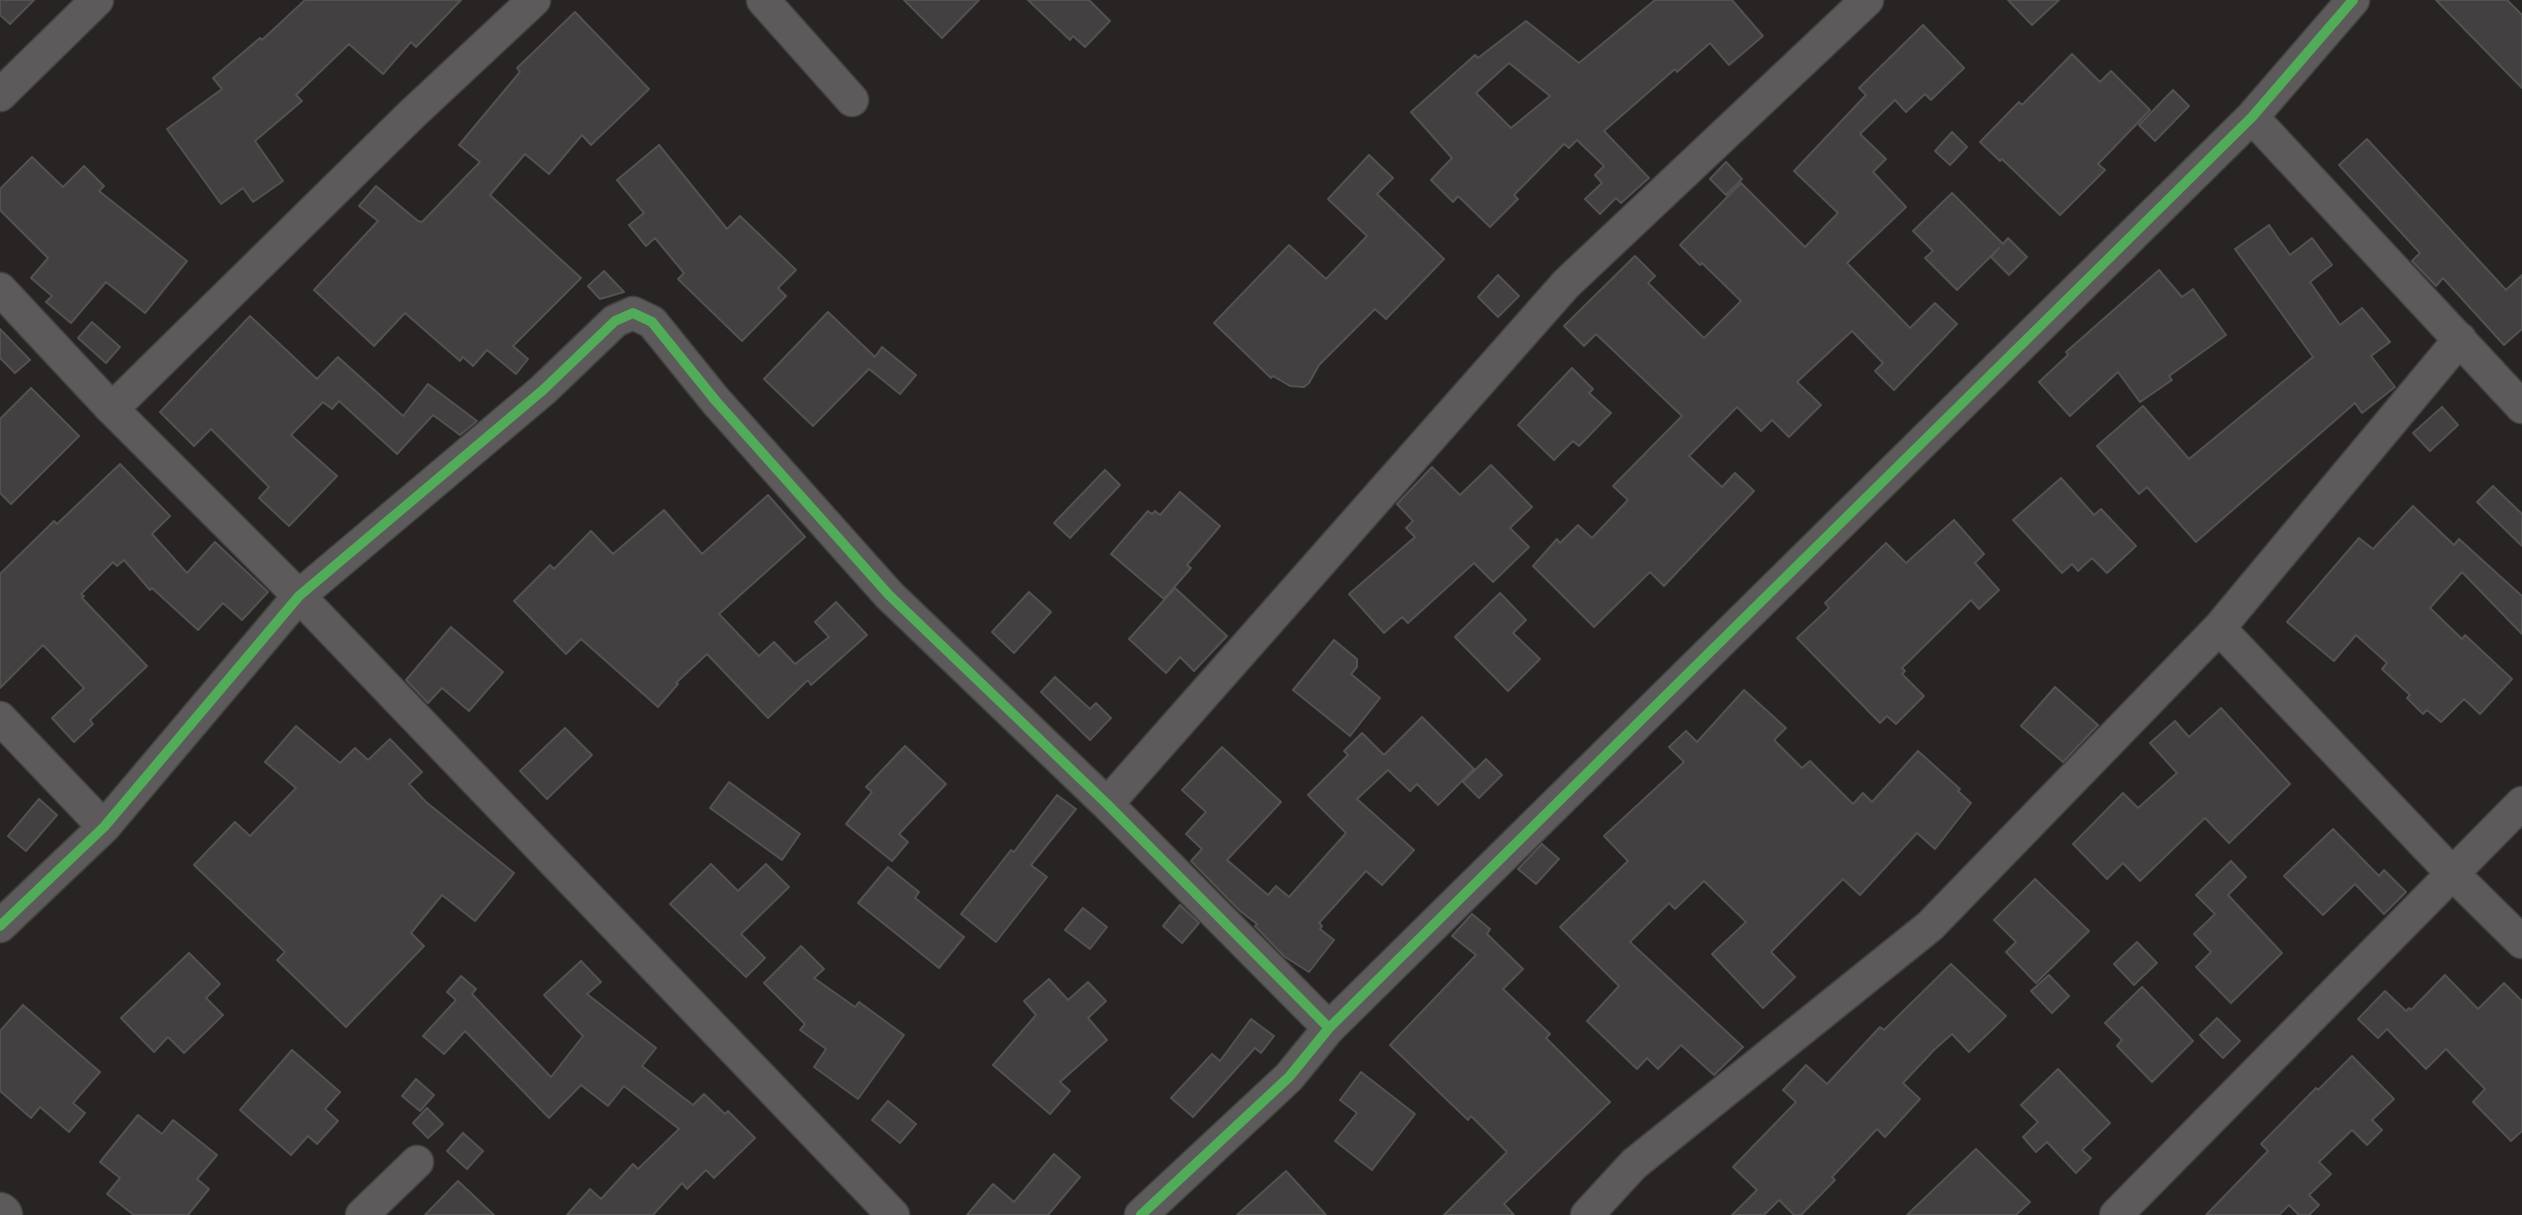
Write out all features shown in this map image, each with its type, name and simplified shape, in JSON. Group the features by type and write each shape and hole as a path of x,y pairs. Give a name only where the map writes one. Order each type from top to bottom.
{"street":[{"path":"0,95 97,0"},
{"path":"112,409 400,126 534,0"},
{"path":"763,0 852,100"},
{"path":"1107,804 1566,284 1867,0"},
{"path":"1141,1215 1289,1077 1329,1028 2252,117 2353,0"},
{"path":"2252,117 2522,407"},
{"path":"0,289 112,409 299,596 893,1215"},
{"path":"0,926 104,827 299,596 543,390 615,321 633,313 652,322 715,400 889,595 1107,804 1329,1028"},
{"path":"1587,1215 1634,1164 1930,926 2219,628 2460,339"},
{"path":"2219,628 2452,873 2522,942"},
{"path":"0,718 104,827"},
{"path":"2116,1215 2522,803"},
{"path":"362,1215 417,1162"}],"building":[{"path":"0,0 34,0 10,24 0,15"},
{"path":"305,0 461,0 416,47 411,42 383,74 349,44 296,95 302,101 255,141 283,181 253,202 243,188 221,204 167,129 222,89 213,78 260,38 262,40"},
{"path":"904,0 979,0 942,38"},
{"path":"1028,0 1089,0 1110,21 1085,47 1073,36 1070,40"},
{"path":"1655,0 1732,0 1763,36 1729,65 1710,43 1604,131 1649,178 1621,203 1616,198 1600,214 1585,199 1602,183 1595,175 1604,166 1577,140 1569,148 1564,144 1514,195 1518,199 1490,227 1458,196 1453,202 1431,180 1452,158 1411,112 1475,55 1478,58 1526,21 1579,63","holes":["1509,63 1550,96 1511,128 1476,93"]},
{"path":"2008,0 2059,0 2032,25"},
{"path":"2436,0 2507,0 2522,15 2522,88"},
{"path":"575,12 649,89 591,145 582,135 549,174 525,154 490,195 581,278 513,346 528,359 516,374 487,350 473,366 463,357 460,361 405,313 374,346 314,290 378,221 359,206 376,186 422,222 480,162 459,145 520,72 517,68"},
{"path":"1923,25 1964,68 1931,100 1925,94 1906,112 1895,100 1860,134 1886,159 1873,172 1906,207 1847,263 1910,328 1935,303 1957,324 1894,390 1875,371 1883,363 1852,331 1797,382 1821,405 1789,437 1772,420 1761,431 1737,407 1689,456 1722,487 1735,473 1754,491 1664,586 1650,572 1594,627 1533,566 1557,539 1560,543 1578,525 1592,538 1628,500 1613,486 1682,416 1596,334 1584,346 1564,326 1635,256 1655,276 1648,283 1704,338 1741,301 1680,245 1741,183 1805,247 1838,213 1794,171 1866,95 1859,88"},
{"path":"2072,54 2100,82 2111,71 2150,110 2098,164 2105,170 2060,215 1980,142"},
{"path":"2173,90 2189,106 2155,141 2139,125"},
{"path":"1952,132 1967,147 1950,165 1935,151"},
{"path":"2367,139 2506,290 2522,275 2522,329 2504,345 2443,278 2436,286 2412,261 2420,253 2339,165"},
{"path":"659,145 727,229 740,216 796,270 778,288 786,296 742,341 678,279 684,273 655,238 646,246 629,225 644,213 617,180"},
{"path":"1369,155 1393,178 1377,194 1444,259 1386,319 1375,309 1319,365 1309,383 1304,387 1290,386 1273,376 1271,378 1214,323 1289,245 1326,279 1367,236 1328,199"},
{"path":"32,157 63,187 84,166 104,186 99,191 187,261 145,313 106,282 71,323 46,302 52,296 31,278 48,258 0,210 0,189"},
{"path":"1726,162 1742,179 1726,195 1710,179"},
{"path":"1952,193 2003,244 2008,238 2027,257 2009,275 1991,257 1999,248 1957,290 1925,258 1933,251 1913,231"},
{"path":"2269,225 2290,255 2312,238 2332,265 2310,282 2340,325 2362,308 2390,342 2371,356 2395,387 2362,413 2355,403 2196,542 2147,487 2139,494 2097,446 2143,406 2189,459 2313,357 2235,249"},
{"path":"2159,270 2182,297 2193,289 2226,335 2169,376 2172,380 2140,402 2118,372 2070,416 2039,382 2068,355 2066,352"},
{"path":"604,271 624,292 600,299 588,286"},
{"path":"1498,275 1519,296 1498,317 1478,297"},
{"path":"828,312 875,357 882,347 916,375 900,394 869,369 813,426 764,379"},
{"path":"250,316 317,379 338,357 403,416 428,384 477,421 460,435 433,415 397,454 339,401 332,409 323,402 291,435 337,476 289,526 259,498 269,487 211,429 194,446 160,412"},
{"path":"92,322 120,347 106,363 78,338"},
{"path":"0,329 30,360 15,373 0,358"},
{"path":"1572,368 1593,389 1589,393 1611,413 1579,446 1573,441 1554,460 1518,425"},
{"path":"31,388 79,436 11,504 0,493 0,419"},
{"path":"2442,407 2458,425 2430,451 2413,433"},
{"path":"120,464 170,516 152,534 187,573 215,542 268,592 242,620 223,603 198,630 152,588 150,590 124,560 117,566 113,562 81,594 84,596 82,598 147,666 90,720 93,724 74,742 52,718 84,688 43,645 0,688 0,574 54,521 57,524"},
{"path":"1491,465 1532,507 1510,528 1529,547 1493,582 1474,563 1408,623 1402,617 1384,633 1349,594 1415,537 1406,528 1413,521 1397,504 1432,467 1460,495"},
{"path":"1105,470 1120,485 1070,538 1054,523"},
{"path":"2061,478 2094,515 2101,509 2136,546 2107,573 2092,558 2078,571 2072,564 2062,573 2013,520"},
{"path":"2493,486 2522,514 2522,546 2477,502"},
{"path":"1180,492 1220,526 1187,565 1191,568 1164,599 1111,554 1148,511 1160,515"},
{"path":"768,495 805,537 719,614 759,656 774,642 795,664 829,637 815,622 836,602 867,635 811,685 808,680 768,718 707,654 676,683 658,707 581,639 566,654 514,601 550,565 554,569 591,531 613,554 664,510 702,554"},
{"path":"2413,506 2454,545 2459,539 2522,596 2522,634 2462,572 2430,608 2462,639 2465,635 2512,679 2480,714 2464,699 2441,722 2427,710 2423,714 2407,698 2410,695 2382,669 2387,663 2356,635 2334,661 2287,622 2359,538 2373,549"},
{"path":"1954,520 1984,554 1975,563 1999,590 1979,609 1971,600 1902,668 1905,671 1902,674 1924,696 1896,724 1887,716 1880,723 1797,638 1829,608 1825,603 1886,543 1906,563"},
{"path":"1175,588 1227,636 1194,671 1180,657 1166,673 1129,639"},
{"path":"1029,592 1051,612 1014,653 992,632"},
{"path":"1500,593 1526,620 1513,633 1540,659 1508,691 1455,637"},
{"path":"451,627 503,672 469,711 442,688 428,703 406,680"},
{"path":"1334,640 1357,659 1357,667 1351,674 1380,698 1350,736 1293,690"},
{"path":"1055,677 1090,709 1096,703 1111,718 1090,740 1041,692"},
{"path":"2055,687 2098,725 2063,762 2021,726"},
{"path":"1744,690 1786,728 1774,740 1802,768 1810,761 1853,804 1863,793 1872,802 1918,751 1971,803 1935,849 1917,833 1860,895 1843,879 1771,952 1795,977 1763,1008 1712,954 1746,922 1704,881 1675,909 1669,903 1630,942 1743,1047 1714,1075 1681,1045 1658,1069 1647,1058 1637,1069 1587,1021 1619,986 1560,927 1628,861 1604,836 1684,762 1669,747 1686,731 1697,742"},
{"path":"2221,708 2290,784 2229,843 2205,818 2140,881 2123,863 2107,879 2073,844 2123,793 2138,808 2177,773 2150,743 2175,721 2189,737"},
{"path":"1422,717 1474,769 1438,805 1417,784 1410,791 1388,770 1357,799 1414,850 1382,885 1366,871 1319,923 1322,926 1320,929 1334,940 1309,972 1285,957 1255,926 1257,924 1191,861 1202,849 1186,834 1206,812 1182,790 1222,747 1281,802 1227,860 1268,895 1276,886 1289,897 1346,833 1308,795 1348,755 1344,751 1362,733 1384,755"},
{"path":"296,726 340,763 355,748 368,760 390,739 422,772 409,784 426,802 514,873 475,921 442,895 411,933 424,946 346,1027 277,960 285,952 194,865 235,822 250,836 296,788 265,762"},
{"path":"565,728 592,755 547,799 520,771"},
{"path":"905,746 946,784 899,834 908,842 892,861 846,824 872,792 866,787"},
{"path":"1486,759 1502,775 1479,798 1463,782"},
{"path":"729,782 800,834 782,860 710,808"},
{"path":"1057,795 1076,809 1031,865 1047,877 996,942 961,914"},
{"path":"39,799 57,815 26,851 8,836"},
{"path":"2333,829 2379,876 2384,870 2406,892 2384,914 2355,884 2323,915 2284,876"},
{"path":"1542,844 1559,859 1536,884 1518,869"},
{"path":"2231,861 2246,877 2228,895 2282,953 2231,1003 2196,967 2211,952 2194,934 2215,914 2196,895"},
{"path":"711,864 738,891 766,864 789,887 741,934 765,958 746,977 670,904"},
{"path":"888,867 919,892 915,898 964,937 939,968 858,903"},
{"path":"2035,879 2089,931 2036,983 2006,952 2016,942 1994,920"},
{"path":"1180,905 1199,923 1182,943 1163,926"},
{"path":"1083,908 1107,927 1090,949 1065,930"},
{"path":"1472,914 1490,929 1487,934 1523,969 1503,989 1550,1034 1546,1038 1610,1102 1504,1204 1514,1215 1444,1215 1507,1152 1471,1116 1468,1120 1390,1045 1476,955 1452,936"},
{"path":"2137,942 2157,963 2134,985 2114,964"},
{"path":"801,946 824,969 814,978 855,1007 859,1002 904,1035 858,1099 814,1067 826,1049 800,1030 805,1024 764,983"},
{"path":"189,953 220,984 206,998 223,1015 184,1053 168,1037 154,1052 121,1018"},
{"path":"581,961 601,982 587,994 656,1048 642,1066 693,1105 704,1094 725,1114 728,1111 755,1138 714,1178 706,1170 687,1189 682,1183 653,1215 567,1215 590,1189 601,1199 633,1164 638,1169 679,1129 624,1086 608,1106 581,1085 549,1118 465,1031 444,1054 423,1036 456,1000 447,992 461,976 476,989 472,994 551,1077 583,1036 544,995"},
{"path":"1951,964 2006,1016 1969,1052 1952,1034 1935,1049 1903,1083 1920,1099 1885,1137 1877,1129 1801,1215 1794,1215 1779,1200 1764,1215 1732,1215 1757,1190 1733,1167 1796,1102 1783,1090 1806,1065 1827,1084 1880,1027 1884,1030"},
{"path":"2049,975 2069,996 2052,1013 2031,991"},
{"path":"2445,975 2478,1009 2504,983 2522,1001 2522,1131 2511,1141 2473,1102 2485,1089 2446,1049 2426,1069 2387,1029 2378,1038 2358,1019 2385,991 2406,1011 2411,1010"},
{"path":"1049,979 1068,1000 1088,982 1106,1001 1088,1018 1107,1040 1060,1082 1070,1091 1050,1114 993,1065 1036,1015 1024,1001"},
{"path":"2142,987 2193,1041 2152,1082 2117,1046 2122,1040 2105,1023"},
{"path":"23,1005 100,1072 73,1103 85,1113 69,1132 40,1107 31,1118 0,1091 0,1031"},
{"path":"2217,1018 2240,1041 2223,1058 2200,1035"},
{"path":"1251,1019 1274,1036 1261,1053 1255,1048 1193,1117 1171,1098 1212,1054 1220,1061"},
{"path":"292,1050 340,1092 325,1109 338,1121 317,1144 308,1136 291,1155 240,1110"},
{"path":"2352,1056 2394,1099 2372,1120 2382,1130 2367,1145 2352,1130 2319,1162 2331,1174 2309,1195 2319,1205 2309,1215 2299,1215 2289,1205 2279,1215 2206,1215 2268,1151 2261,1144"},
{"path":"2058,1069 2110,1123 2082,1150 2091,1158 2076,1173 2047,1142 2036,1152 2023,1137 2038,1122 2021,1105"},
{"path":"1361,1072 1415,1114 1372,1170 1335,1141 1357,1113 1340,1100"},
{"path":"416,1079 434,1095 420,1111 402,1096"},
{"path":"888,1101 916,1124 900,1143 872,1120"},
{"path":"427,1108 443,1124 428,1138 413,1123"},
{"path":"138,1115 162,1134 173,1120 217,1155 197,1179 209,1189 188,1215 134,1215 107,1194 120,1178 100,1162"},
{"path":"463,1133 483,1151 467,1169 447,1151"},
{"path":"1976,1149 2030,1202 2016,1215 1907,1215"},
{"path":"1054,1154 1080,1177 1048,1215 967,1215 993,1184 1014,1202"},
{"path":"1286,1171 1326,1215 1237,1215"},
{"path":"458,1181 494,1215 425,1215"}],"cycle path":[{"path":"1141,1215 1289,1077 1329,1028 2252,117 2353,0"},
{"path":"0,926 104,827 299,596 543,390 615,321 633,313 652,322 715,400 889,595 1107,804 1329,1028"}]}
